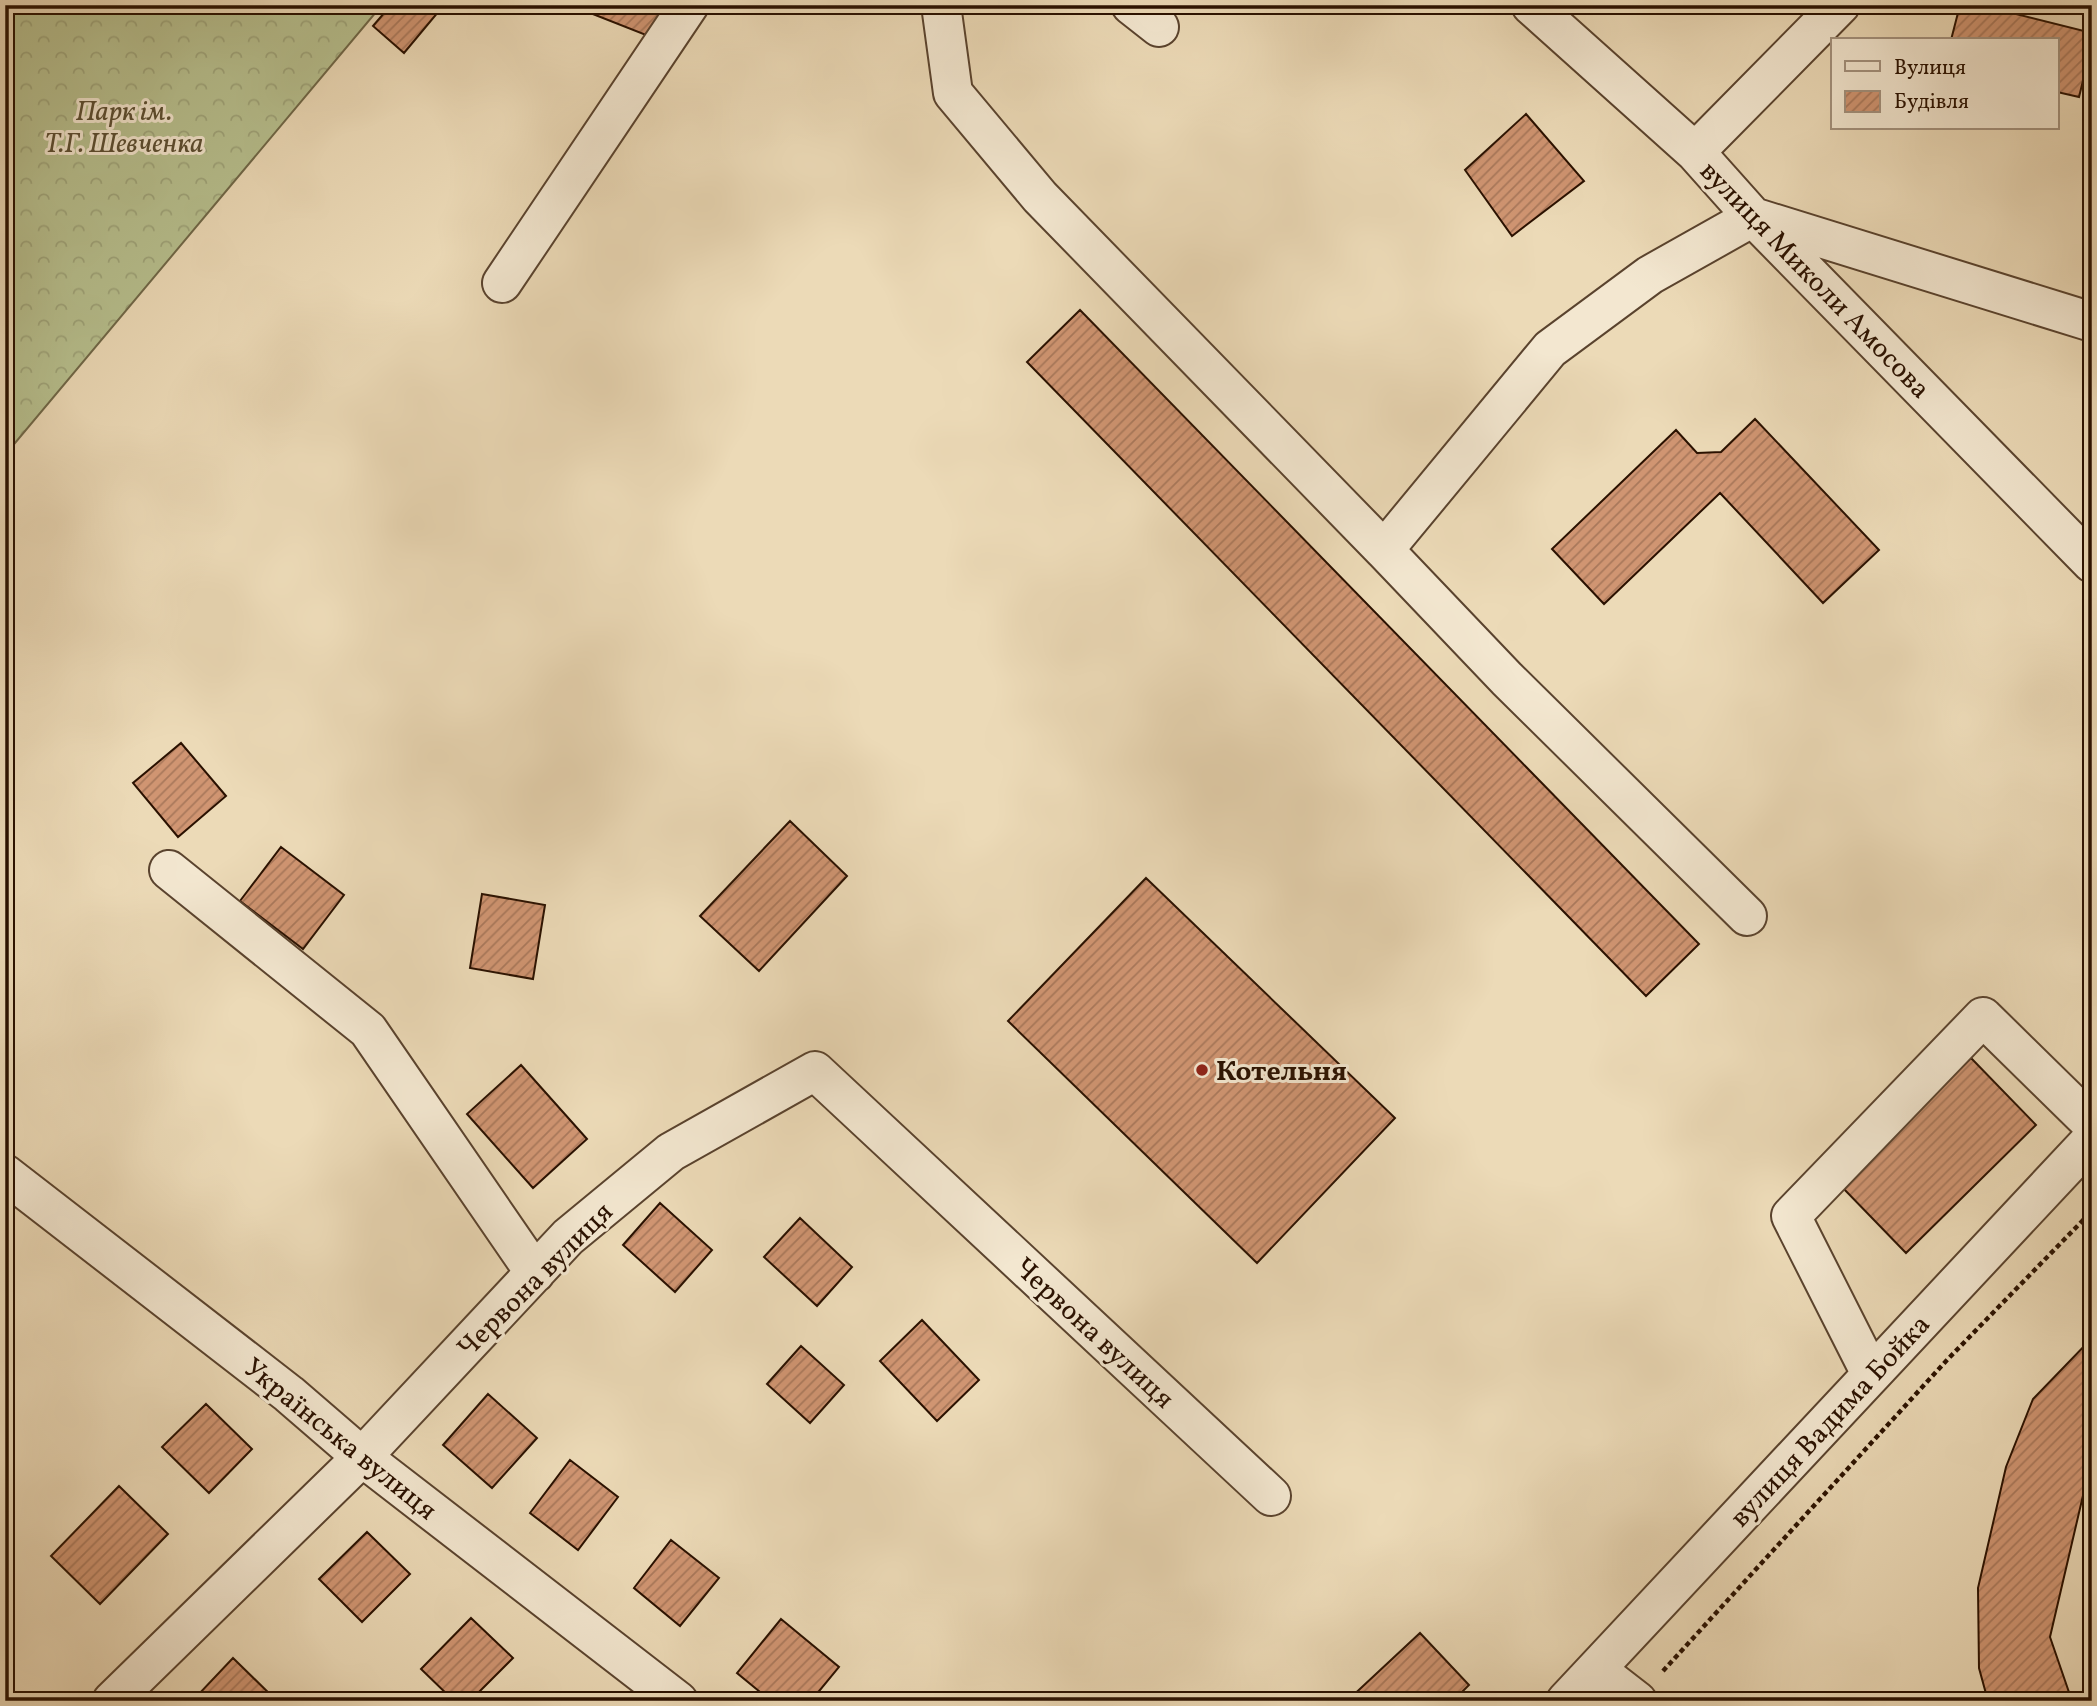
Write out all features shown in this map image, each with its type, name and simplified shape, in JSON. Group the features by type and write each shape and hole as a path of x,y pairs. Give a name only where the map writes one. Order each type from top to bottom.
{"street":[{"path":"502,283 689,5"},
{"path":"941,5 953,93 1040,197 1507,680 1747,916"},
{"name":"вулиця Миколи Амосова","path":"1531,5 1695,152 1754,218 2092,563"},
{"path":"1695,152 1840,5"},
{"path":"1384,550 1550,349 1650,275 1754,218 2092,322"},
{"path":"169,870 369,1030 535,1273"},
{"path":"1871,1374 1791,1216 1983,1017 2092,1124"},
{"name":"Червона вулиця","path":"111,1701 362,1458 568,1237 671,1152 815,1071 1271,1496"},
{"name":"вулиця Вадима Бойка","path":"1566,1701 2092,1139"},
{"name":"Українська вулиця","path":"5,1174 289,1394 362,1458 678,1701"},
{"path":"1597,1670 1637,1700"}],"path":[{"path":"1637,1700 1947,1360 2092,1211"}],"green space":[{"name":"Парк ім. Т.Г. Шевченка","path":"5,5 382,5 5,455"}],"building":[{"path":"391,5 444,5 404,53 373,26"},
{"path":"570,5 663,5 651,37"},
{"path":"1960,5 1980,5 2092,33 2092,44 2079,97 2058,92 2058,38 1952,38"},
{"path":"1526,114 1584,181 1512,236 1465,170"},
{"path":"1080,310 1699,944 1646,996 1027,362"},
{"path":"1755,419 1879,550 1823,603 1720,493 1604,604 1552,549 1676,430 1697,453 1721,452"},
{"path":"181,743 226,796 178,837 133,783"},
{"path":"790,821 847,876 759,971 700,916"},
{"path":"281,847 344,895 303,949 240,901"},
{"name":"Котельня","path":"1146,878 1395,1118 1257,1263 1008,1021"},
{"path":"482,894 545,905 533,979 470,968"},
{"path":"1971,1058 2036,1125 1906,1253 1841,1186"},
{"path":"521,1065 587,1139 533,1188 467,1114"},
{"path":"660,1203 712,1250 675,1292 623,1245"},
{"path":"800,1218 852,1267 817,1306 764,1257"},
{"path":"922,1320 979,1380 937,1421 880,1361"},
{"path":"2092,1338 2092,1457 2050,1637 2072,1701 1988,1701 1979,1668 1978,1588 2006,1467 2033,1399"},
{"path":"801,1346 844,1385 810,1423 767,1384"},
{"path":"488,1394 537,1438 492,1488 443,1445"},
{"path":"206,1404 252,1449 209,1493 162,1447"},
{"path":"570,1460 618,1497 578,1550 530,1513"},
{"path":"119,1486 168,1534 100,1604 51,1556"},
{"path":"367,1532 410,1574 362,1622 319,1579"},
{"path":"671,1540 719,1578 680,1626 634,1588"},
{"path":"471,1618 513,1658 470,1701 454,1701 421,1669"},
{"path":"781,1619 839,1667 811,1701 771,1701 737,1673"},
{"path":"1420,1633 1469,1685 1453,1701 1347,1701"},
{"path":"233,1658 277,1701 199,1701 196,1697"}],"place":[{"name":"Котельня","path":"1202,1070"}]}
